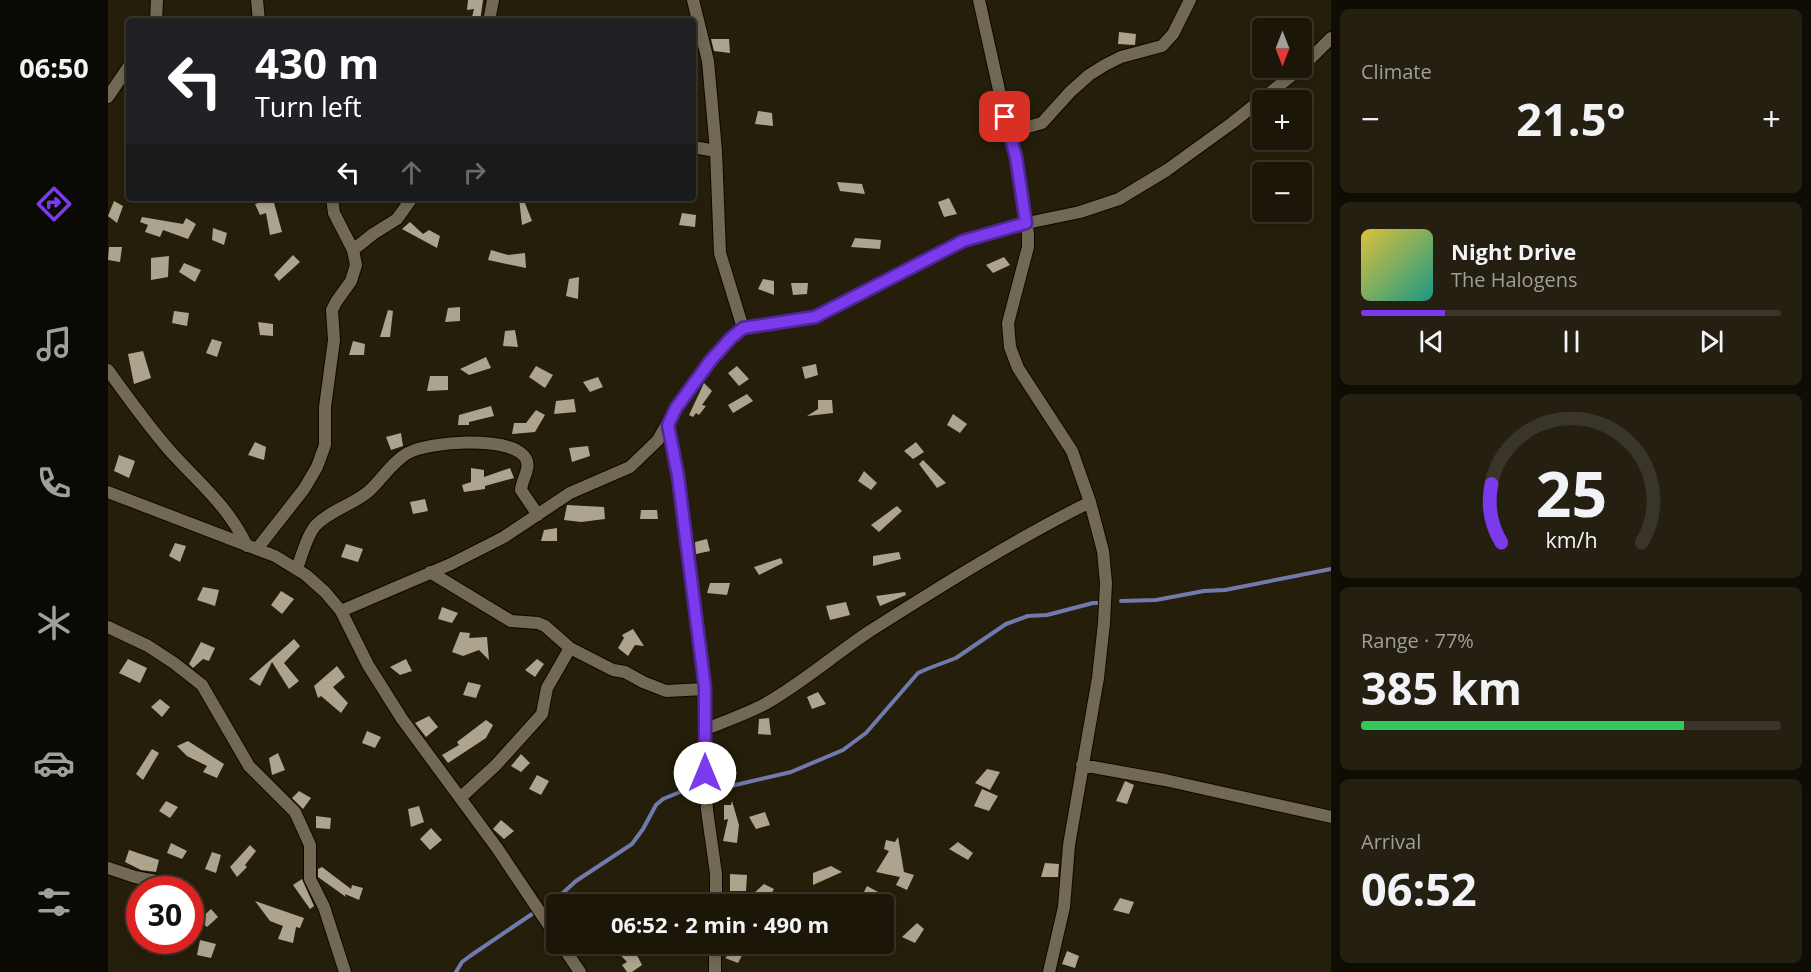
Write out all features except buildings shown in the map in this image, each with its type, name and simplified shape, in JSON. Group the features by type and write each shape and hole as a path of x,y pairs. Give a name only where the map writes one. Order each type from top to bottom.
{"street":[{"path":"156,18 157,0"},
{"path":"257,0 259,18"},
{"path":"490,18 493,0"},
{"path":"693,0 708,61 716,151 720,253 743,328"},
{"path":"979,0 1016,157 1026,223 1028,247 1008,323 1010,347 1018,368 1072,452 1090,502 1103,551 1105,593 1098,678 1069,844 1064,907 1049,972"},
{"path":"1010,132 1042,123 1070,92 1105,65 1121,57 1162,46 1173,34 1190,0"},
{"path":"1312,57 1331,38"},
{"path":"108,97 126,70"},
{"path":"341,611 504,537 570,493 630,467 658,440 676,408 711,360 743,328 815,317 963,241 1026,223 1080,212 1119,199 1195,150 1288,78"},
{"path":"696,148 716,151"},
{"path":"252,547 304,489 317,467 325,445 325,407 334,340 332,310 351,281 356,265 353,250 337,222 333,201"},
{"path":"353,250 397,219 410,201"},
{"path":"108,370 170,450 218,500 252,547"},
{"path":"668,425 678,476 705,688 705,777 716,874 716,894"},
{"path":"297,568 313,529 320,521 368,491 407,453 424,447 480,443 511,447 524,456 528,466 521,490 538,515"},
{"path":"108,492 252,547 297,568 325,592 341,611 386,696 497,848 546,921"},
{"path":"706,729 765,704 809,676 868,632 1047,524 1090,502"},
{"path":"430,572 511,621 538,622 570,648 613,670 625,672 666,691 705,688"},
{"path":"108,627 148,646 202,685 249,766 295,812 310,845 310,879 324,907 345,972"},
{"path":"460,798 495,765 542,714 547,688 570,648"},
{"path":"1082,765 1175,782 1331,816"},
{"path":"108,868 130,876"},
{"path":"568,954 580,972"},
{"path":"715,954 715,972"}],"waterway":[{"path":"1121,601 1156,600 1204,591 1225,590 1331,569"},
{"path":"714,790 791,772 843,750 866,733 918,673 956,658 1006,624 1028,616 1047,615 1101,603"},
{"path":"562,894 576,881 632,844 656,805 663,799 680,792 700,792"},
{"path":"456,972 462,962 532,914"}],"route":[{"path":"705,773 705,688 678,476 668,425 676,408 711,360 743,328 757,324 815,317 963,241 1026,223 1016,157 1005,117"}]}
